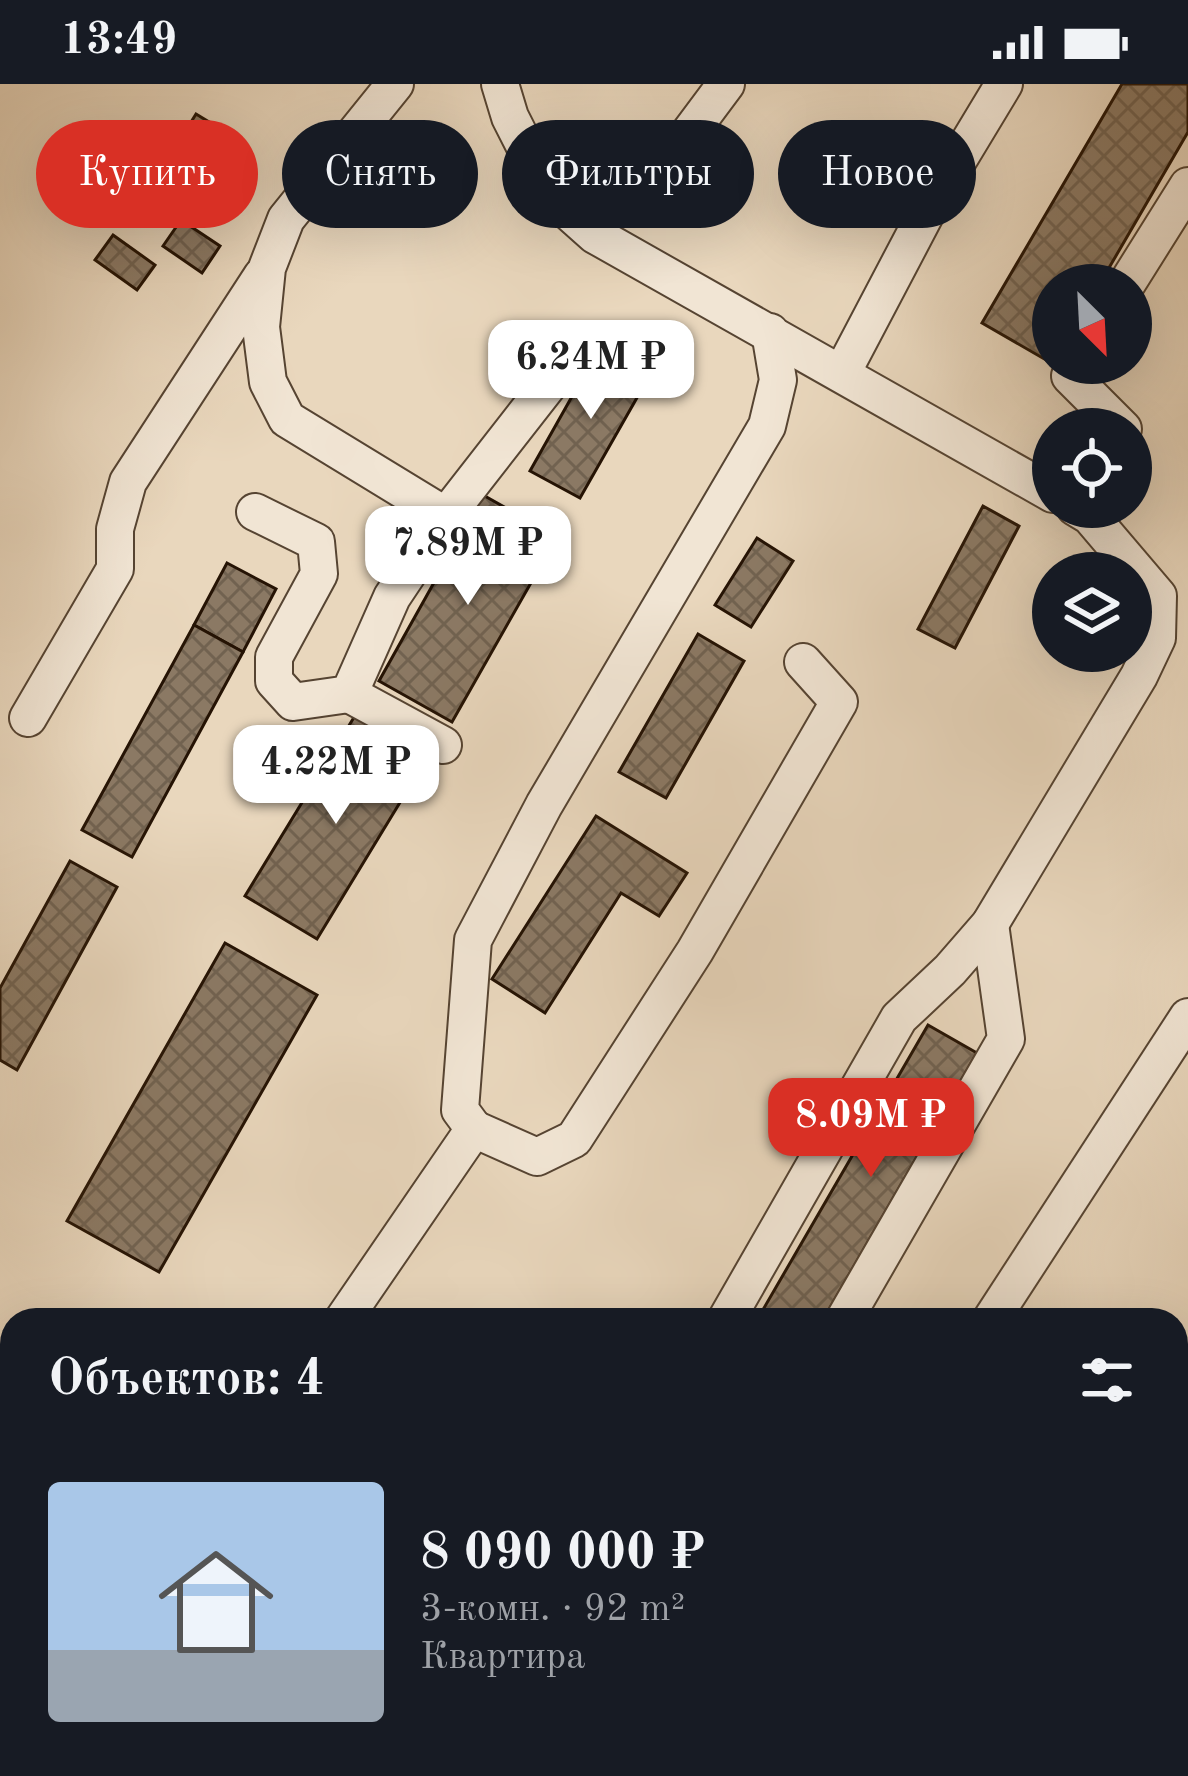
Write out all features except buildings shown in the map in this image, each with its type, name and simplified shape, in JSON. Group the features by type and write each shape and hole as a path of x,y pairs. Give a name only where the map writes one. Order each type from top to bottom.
{"lane":[{"path":"28,718 115,569 115,530 128,482 267,268 286,219 395,84"},
{"path":"500,84 510,117 549,194 595,235 1032,482"},
{"path":"700,120 726,84"},
{"path":"842,373 926,215 1004,84"},
{"path":"1139,264 1188,186"},
{"path":"267,268 261,327 268,382 287,419 446,516"},
{"path":"770,332 778,380 767,426 544,805 473,940 460,1110 474,1129 537,1157 574,1139 695,951 839,702 803,662"},
{"path":"349,694 392,597 446,516 554,379"},
{"path":"1078,384 1102,408"},
{"path":"255,512 316,542 319,574 274,657 274,681 292,702 349,694 443,745"},
{"path":"733,1308 899,1018 950,970 989,924 1138,676 1173,605 1101,528"},
{"path":"851,1308 1006,1040 989,924"},
{"path":"999,1308 1188,1017"},
{"path":"351,1308 474,1129"}]}
